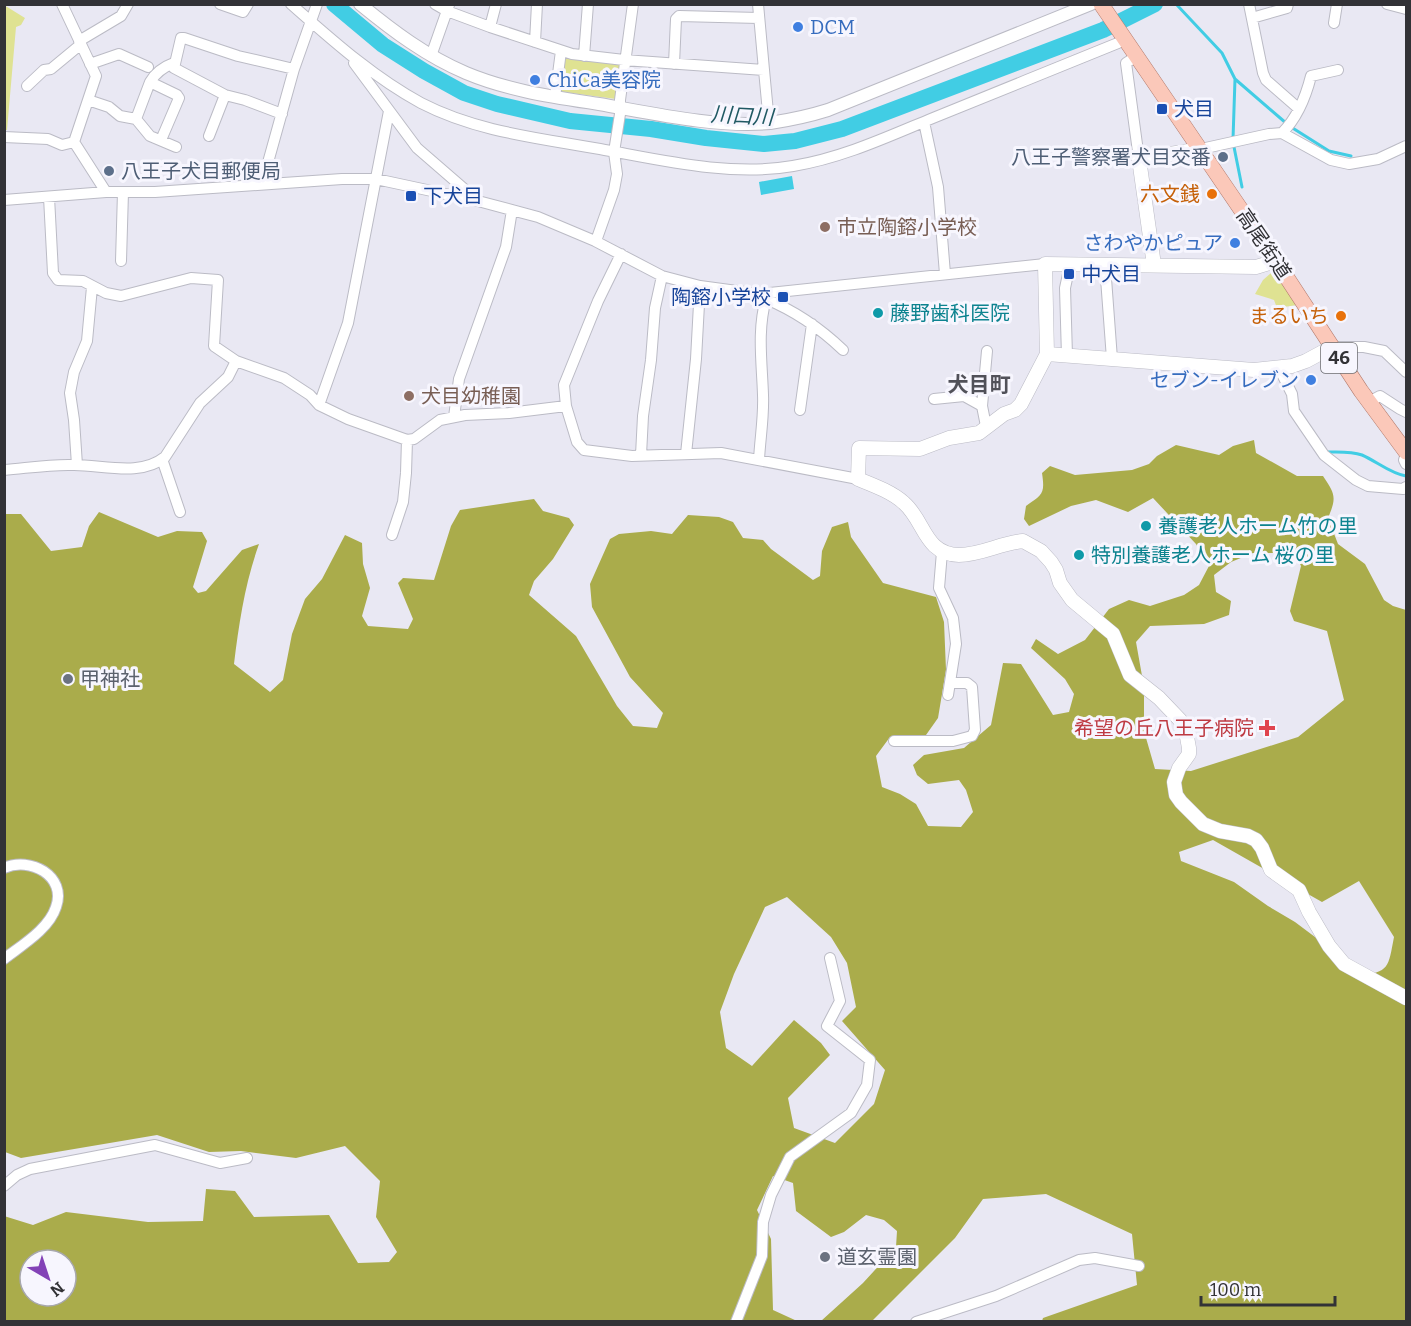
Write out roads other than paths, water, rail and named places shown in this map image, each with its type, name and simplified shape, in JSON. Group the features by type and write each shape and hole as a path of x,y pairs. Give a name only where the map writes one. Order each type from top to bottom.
{"main road":[{"name":"46","path":"1099,6 1120,39"},
{"name":"高尾街道","path":"1120,39 1137,56 1369,402 1407,453"},
{"path":"1154,265 1139,159 1201,149"},
{"path":"1276,261 1256,267 1045,264 1047,354 1021,404 973,435 949,438 920,449 859,448 858,479 902,501 910,509 933,544 942,552 971,555 1023,541 1041,551 1056,570 1060,583 1072,600 1113,634 1130,675 1160,698 1180,720 1188,737 1189,748 1189,754 1179,768 1174,782 1176,795 1181,802 1203,824 1256,840 1271,870 1299,890 1309,912 1336,956 1344,964 1407,998"},
{"path":"1047,354 1254,370 1280,368 1306,361 1332,347"}],"street":[{"path":"62,4 96,76 74,141"},
{"path":"27,86 44,70 51,69 80,43 121,16 128,4"},
{"path":"220,4 243,12 248,4"},
{"path":"291,4 347,53 400,91 458,120 521,136 696,165 739,169 779,168 851,153 1120,39"},
{"path":"262,184 294,69 317,4"},
{"path":"360,4 402,38 431,56 496,84 620,112 730,123 769,123 803,118 1099,6"},
{"path":"435,4 490,27 561,51 584,56 764,70"},
{"path":"490,27 496,4"},
{"path":"535,42 537,4"},
{"path":"584,56 588,4"},
{"path":"596,242 614,190 617,174 615,150 624,60 633,4"},
{"path":"758,4 769,123"},
{"path":"1249,4 1266,80 1298,108"},
{"path":"1252,18 1287,8 1288,4"},
{"path":"1334,23 1336,4"},
{"path":"1387,4 1407,9"},
{"path":"431,56 448,8"},
{"path":"674,64 676,18 679,16 759,18"},
{"path":"282,114 225,95 174,68 174,63 181,38 184,38 238,56 294,69"},
{"path":"555,97 561,51"},
{"path":"347,53 417,148 478,201"},
{"path":"90,64 119,54 148,67"},
{"path":"1137,56 1126,63 1139,159"},
{"path":"136,119 155,74 174,63"},
{"path":"1201,149 1287,128 1307,92 1311,76 1338,70"},
{"path":"150,82 179,98 161,140"},
{"path":"209,136 225,95"},
{"path":"88,100 109,107 120,116 136,119 150,136 177,147"},
{"path":"320,405 348,324 389,111"},
{"path":"924,122 938,187 945,274"},
{"path":"1287,128 1331,160 1339,163 1366,162 1407,146"},
{"path":"4,137 48,138 62,145 74,141"},
{"path":"74,141 106,192"},
{"path":"4,200 106,192 155,192 342,179 376,179 478,201 558,224 662,276 700,286 766,296 1045,264"},
{"path":"121,261 123,192"},
{"path":"49,196 53,273 58,280 83,281 106,294 121,296 191,278 218,280 214,346 236,361 284,378 310,395 320,405 348,420 407,440 414,439 440,420 454,417 566,406"},
{"path":"454,417 459,379 506,247 512,210"},
{"path":"547,408 560,397 598,301 621,254"},
{"path":"1067,356 1065,288 1070,265"},
{"path":"1105,265 1112,359"},
{"path":"641,455 655,308 662,276"},
{"path":"686,454 696,359 700,286"},
{"path":"77,465 70,393 74,372 87,341 92,287"},
{"path":"766,296 825,333 843,350"},
{"path":"759,460 763,398 760,352 766,296"},
{"path":"804,404 812,324"},
{"path":"1332,347 1364,347 1384,351 1407,372"},
{"path":"986,426 982,406 987,351"},
{"path":"4,470 77,465 136,468 153,464 162,459 200,403 228,377 236,361"},
{"path":"1280,368 1292,394 1294,411 1324,455 1356,480 1368,486 1403,489 1407,487"},
{"path":"564,384 566,406 577,442 584,450 641,455 721,453 858,479"},
{"path":"934,399 964,396 982,406"},
{"path":"1369,402 1380,396 1400,410 1407,411"},
{"path":"392,535 402,502 407,440"},
{"path":"1407,453 1404,460 1407,464"},
{"path":"162,459 180,512"},
{"path":"942,552 939,588 953,618 956,644 948,695"},
{"path":"894,741 953,741 972,736 975,730 972,687 967,683 950,683"},
{"path":"4,868 14,864 35,866 51,877 58,896 56,908 44,926 4,959"},
{"path":"736,1322 762,1256 763,1222 771,1195 790,1157 851,1113 867,1085 870,1060 827,1026 840,1001 830,958"},
{"path":"4,1186 17,1175 30,1169 155,1145 220,1163 246,1158"},
{"path":"916,1322 996,1296 1079,1260 1095,1257 1139,1266"}],"water":[{"path":"792,176 794,189 761,195 759,182"}],"waterway":[{"name":"川口川","path":"334,4 383,45 424,71 464,93 497,104 570,121 764,144 795,141 842,129 1103,30 1155,4"},
{"path":"1176,4 1222,53 1235,79 1286,123"},
{"path":"1233,139 1235,79"},
{"path":"1291,127 1329,151 1351,156"},
{"path":"1234,147 1242,187"},
{"path":"1327,452 1349,452 1362,455 1389,470 1406,476"}],"place":[{"name":"DCM","path":"798,27"},
{"name":"ChiCa美容院","path":"535,80"},
{"name":"犬目","path":"1162,109"},
{"name":"八王子警察署犬目交番","path":"1223,157"},
{"name":"八王子犬目郵便局","path":"109,171"},
{"name":"六文銭","path":"1212,194"},
{"name":"下犬目","path":"411,196"},
{"name":"市立陶鎔小学校","path":"825,227"},
{"name":"さわやかピュア","path":"1235,243"},
{"name":"中犬目","path":"1069,274"},
{"name":"陶鎔小学校","path":"783,297"},
{"name":"藤野歯科医院","path":"878,313"},
{"name":"まるいち","path":"1341,316"},
{"name":"セブン-イレブン","path":"1311,380"},
{"name":"犬目幼稚園","path":"409,396"},
{"name":"養護老人ホーム竹の里","path":"1146,526"},
{"name":"特別養護老人ホーム 桜の里","path":"1079,555"},
{"name":"甲神社","path":"68,679"},
{"name":"希望の丘八王子病院","path":"1267,728"},
{"name":"道玄霊園","path":"825,1257"}],"district":[{"name":"犬目町","path":"979,385"}]}
